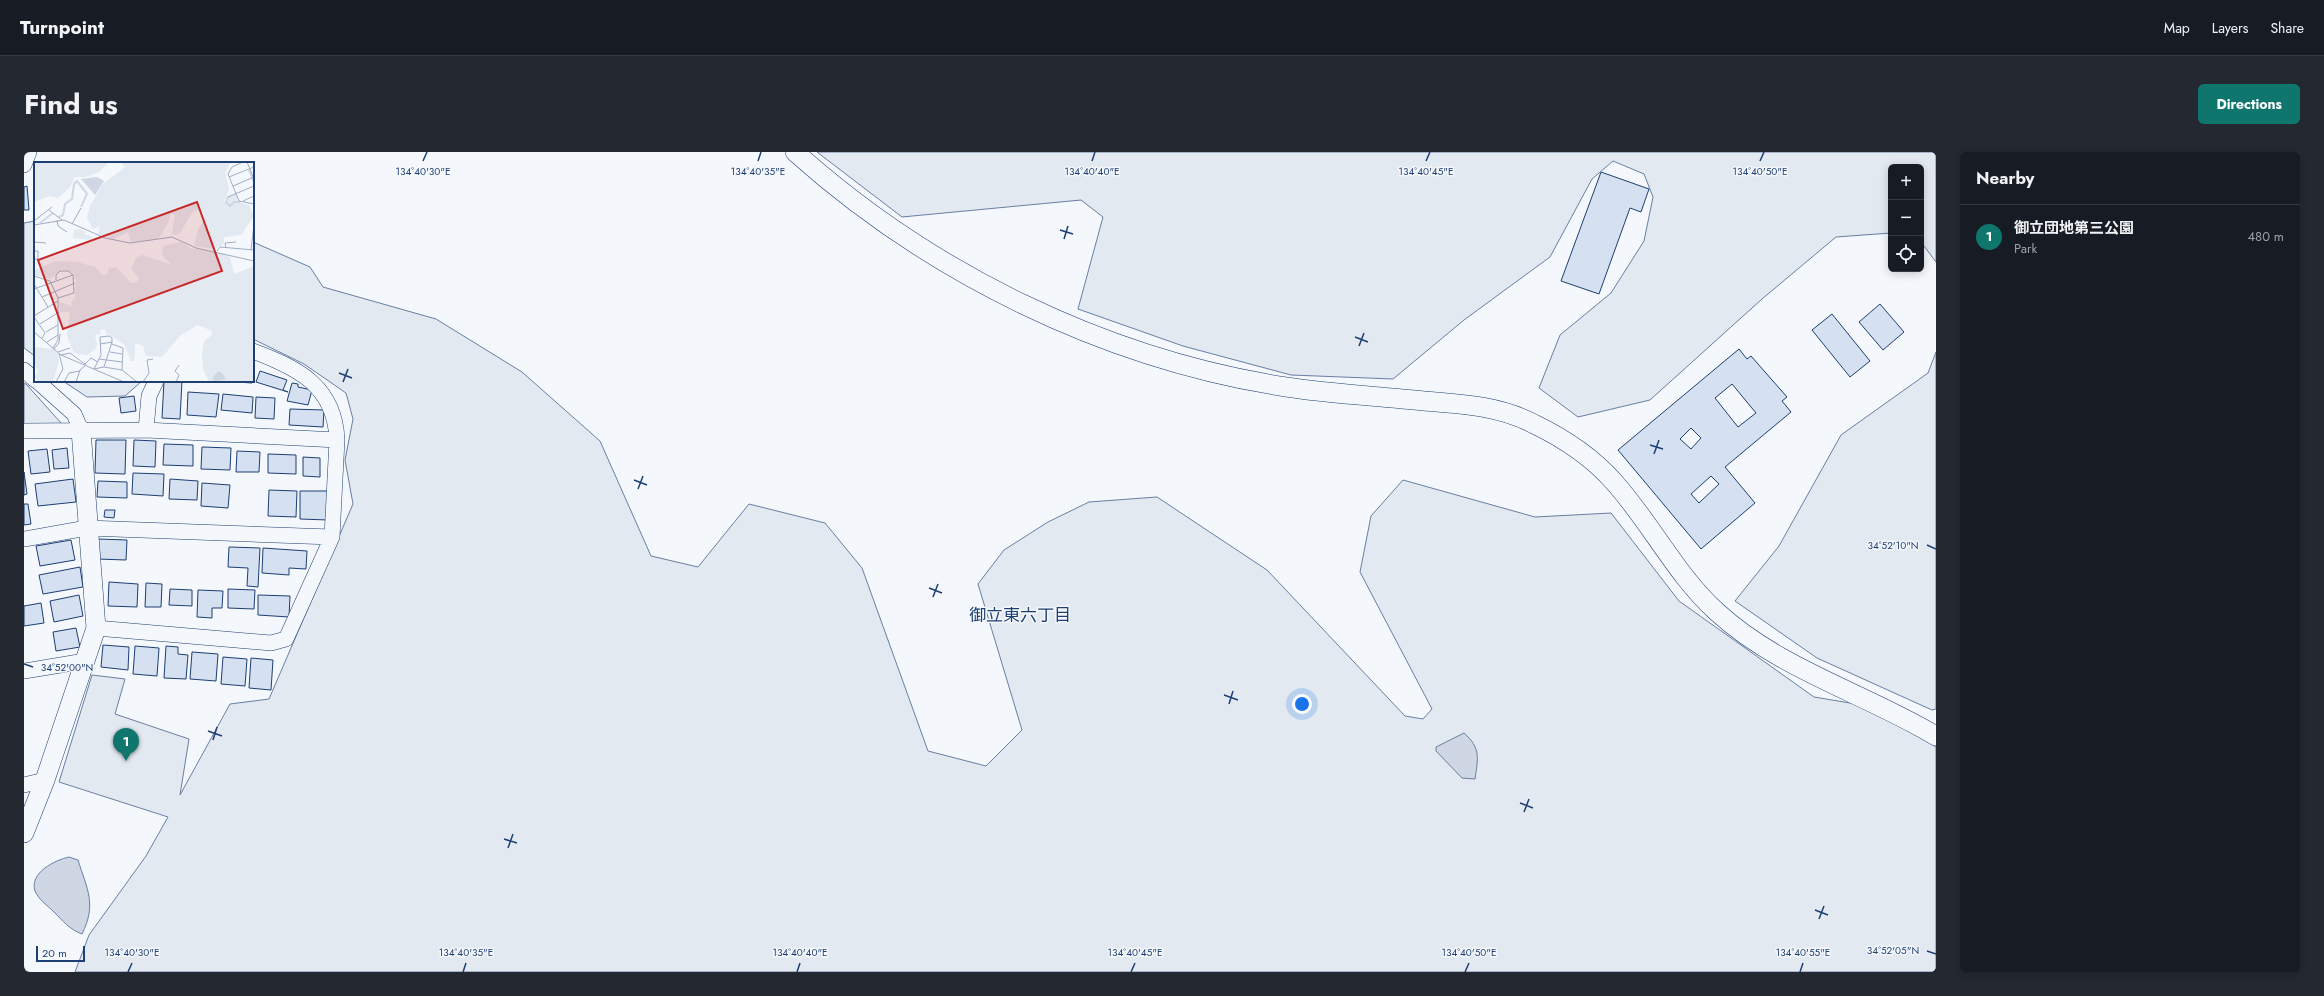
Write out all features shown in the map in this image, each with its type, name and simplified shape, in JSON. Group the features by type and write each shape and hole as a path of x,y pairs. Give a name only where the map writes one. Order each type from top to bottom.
{"street":[{"path":"24,165 29,152"},
{"path":"795,152 874,217 942,260 1013,298 1105,339 1179,363 1284,387 1466,404 1506,412 1534,423 1588,458 1614,481 1688,580 1714,609 1742,633 1772,654 1909,720 1936,736"},
{"path":"96,628 271,643 286,639 332,537 337,440 336,422 330,403 306,376 286,363 254,351"},
{"path":"24,370 34,378"},
{"path":"24,833 45,780 96,628 87,528 81,430 74,414 38,382"},
{"path":"146,430 149,396 156,382"},
{"path":"24,431 146,430 337,440"},
{"path":"24,539 87,528 332,537"},
{"path":"24,671 85,661"},
{"path":"24,785 45,780"}],"shaded area":[{"path":"817,152 1936,152 1936,262 1924,246 1924,164 1888,164 1888,233 1836,237 1762,299 1650,400 1578,417 1539,388 1560,335 1611,293 1644,241 1653,197 1644,174 1613,161 1592,179 1550,257 1464,320 1393,379 1291,375 1183,346 1078,309 1103,217 1081,200 902,217"},
{"path":"34,221 34,355 24,348 24,223"},
{"path":"254,242 310,267 323,287 436,319 522,372 600,441 651,556 698,567 749,504 825,523 862,568 928,751 986,766 1022,730 978,584 1004,550 1048,522 1089,502 1157,497 1267,570 1405,716 1423,719 1432,709 1360,572 1371,516 1403,480 1535,517 1611,513 1679,601 1814,697 1862,705 1936,747 1936,972 75,972 89,935 146,856 168,817 59,782 92,675 125,679 115,714 189,739 180,795 230,704 269,699 353,504 345,460 353,419 346,393 304,364 254,339"},
{"path":"1936,352 1936,709 1932,710 1817,658 1735,601 1779,546 1841,435 1928,373"},
{"path":"64,382 141,382 125,396 87,397"},
{"path":"24,383 26,384 62,424 24,425"},
{"path":"1464,733 1476,749 1477,765 1475,779 1462,778 1436,751 1436,747"},
{"path":"69,857 78,860 89,897 89,914 82,934 73,930 66,924 41,900 35,891 34,884 39,873 44,868"}],"building":[{"path":"1601,172 1649,189 1641,212 1630,208 1599,294 1561,281"},
{"path":"27,186 29,210 24,210 24,187"},
{"path":"1880,304 1904,332 1883,350 1859,322"},
{"path":"1832,314 1870,361 1850,377 1812,330"},
{"path":"1739,349 1747,359 1751,356 1787,397 1782,401 1791,412 1725,467 1755,503 1701,549 1618,450","holes":["1732,384 1756,413 1738,427 1715,398","1691,428 1701,438 1691,449 1680,439","1711,476 1719,484 1699,503 1691,494"]},
{"path":"260,371 287,380 283,390 288,392 256,382"},
{"path":"164,382 182,382 180,419 162,418"},
{"path":"292,383 298,384 298,387 312,390 308,405 287,401"},
{"path":"188,392 219,394 216,417 187,415"},
{"path":"223,394 253,397 252,413 221,410"},
{"path":"134,396 136,411 121,413 119,398"},
{"path":"256,397 275,398 274,419 255,418"},
{"path":"290,409 324,410 323,427 289,425"},
{"path":"96,440 126,440 125,474 95,473"},
{"path":"134,440 156,441 155,467 133,466"},
{"path":"164,444 193,445 193,466 163,465"},
{"path":"202,447 231,448 230,470 201,469"},
{"path":"67,448 69,468 54,469 52,450"},
{"path":"47,449 50,472 31,474 28,451"},
{"path":"237,451 260,452 259,472 236,472"},
{"path":"268,454 296,455 296,474 268,473"},
{"path":"303,457 320,458 320,477 303,476"},
{"path":"24,472 27,494 24,495"},
{"path":"133,473 164,474 163,496 132,494"},
{"path":"73,479 76,502 38,506 35,484"},
{"path":"170,479 198,481 197,500 169,499"},
{"path":"98,481 127,482 127,498 97,497"},
{"path":"202,483 230,485 228,508 201,506"},
{"path":"269,490 297,491 296,517 268,516"},
{"path":"300,491 328,491 328,520 300,519"},
{"path":"24,504 28,504 31,524 24,525"},
{"path":"105,510 115,510 114,518 104,517"},
{"path":"98,539 127,540 126,560 97,559"},
{"path":"71,540 75,560 40,566 36,546"},
{"path":"229,547 260,548 258,587 247,586 248,568 228,567"},
{"path":"263,548 307,551 306,569 289,568 289,575 262,573"},
{"path":"80,567 83,587 43,594 39,575"},
{"path":"109,582 138,584 137,607 108,606"},
{"path":"146,583 162,584 161,607 145,607"},
{"path":"170,589 192,590 192,606 169,605"},
{"path":"228,589 255,590 254,609 228,608"},
{"path":"198,590 223,591 222,608 212,608 212,618 197,617"},
{"path":"79,595 83,616 54,622 50,601"},
{"path":"258,595 290,596 289,617 258,615"},
{"path":"41,603 44,623 24,626 24,606"},
{"path":"76,628 80,647 56,651 53,632"},
{"path":"103,645 129,647 128,670 101,667"},
{"path":"135,646 159,648 157,676 133,674"},
{"path":"166,646 178,647 178,654 188,655 186,679 164,678"},
{"path":"192,652 218,654 216,681 190,679"},
{"path":"223,657 247,659 245,686 221,684"},
{"path":"251,658 273,660 271,690 249,688"}],"place":[{"name":"御立団地第三公園","path":"126,761"}],"district":[{"name":"御立東六丁目","path":"1020,615"}]}
